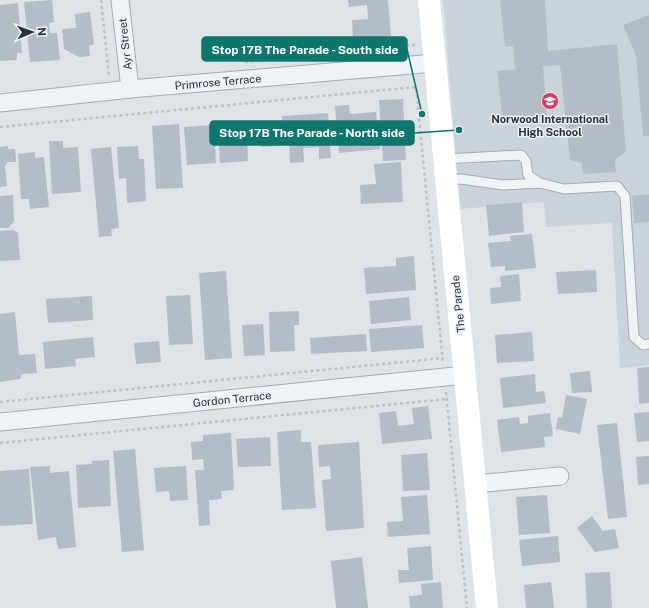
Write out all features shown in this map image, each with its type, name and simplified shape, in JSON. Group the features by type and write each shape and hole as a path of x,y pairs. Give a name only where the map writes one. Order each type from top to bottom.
{"main road":[{"name":"The Parade","path":"429,0 487,608"}],"street":[{"name":"Ayr Street","path":"120,0 129,81"},
{"name":"Primrose Terrace","path":"0,103 129,81 435,63"},
{"name":"Gordon Terrace","path":"0,422 465,375"},
{"path":"475,484 560,476"}],"lane":[{"path":"445,170 521,155 526,160 528,175 540,183"},
{"path":"445,170 461,178 503,185 540,183 564,189 617,186 625,196 634,337 643,345 649,344"}],"path":[{"path":"101,0 109,76"},
{"path":"242,62 414,45 413,37"},
{"path":"101,76 109,76 129,81"},
{"path":"0,127 416,87 444,368"},
{"path":"0,402 443,358"},
{"path":"446,388 467,608"},
{"path":"0,443 447,399"}],"shaded area":[{"name":"Norwood International High School","path":"443,0 649,0 649,365 620,368 612,223 546,227 544,202 460,209"}],"building":[{"path":"52,0 54,22 49,23 50,33 57,33 60,60 30,62 24,2"},
{"path":"348,0 388,0 391,36 353,39 352,20 368,19 367,5 349,7"},
{"path":"500,0 545,0 548,51 617,44 626,152 615,159 616,172 583,174 582,163 570,160 560,65 543,66 547,118 503,122 497,71 515,69 513,46 505,47"},
{"path":"18,3 22,53 17,53 17,60 0,61 0,5"},
{"path":"90,12 94,44 89,46 90,56 79,57 64,49 62,29 76,28 75,14"},
{"path":"649,15 649,136 643,136 636,56 623,25"},
{"path":"403,99 406,160 383,161 379,100"},
{"path":"349,105 350,114 376,112 380,149 339,153 335,106"},
{"path":"328,113 331,158 319,159 319,147 303,148 304,162 290,163 289,140 284,141 282,116"},
{"path":"279,122 281,146 261,147 259,123"},
{"path":"179,124 183,188 156,189 152,126"},
{"path":"232,124 234,142 247,141 248,161 220,163 218,125"},
{"path":"214,125 216,163 187,165 184,127"},
{"path":"49,141 63,141 63,148 78,147 81,192 52,194"},
{"path":"8,146 8,149 15,149 16,162 8,162 5,166 7,186 0,187 0,147"},
{"path":"138,146 139,159 144,159 146,201 127,203 126,178 119,179 117,147"},
{"path":"111,147 119,228 111,229 112,236 99,237 91,149"},
{"path":"35,152 35,158 44,157 49,207 30,209 29,199 21,199 18,154"},
{"path":"401,162 403,202 361,204 360,185 376,184 374,164"},
{"path":"649,194 649,222 634,223 632,196"},
{"path":"13,195 14,222 8,228 0,228 0,196"},
{"path":"522,202 524,232 489,236 486,205"},
{"path":"14,230 18,233 20,260 0,261 0,231"},
{"path":"532,234 536,268 505,271 505,266 491,267 488,243 511,241 510,236"},
{"path":"414,256 416,290 366,294 364,268 396,266 396,258"},
{"path":"596,270 597,292 558,294 556,272"},
{"path":"226,271 232,358 205,360 199,273"},
{"path":"519,274 521,301 491,304 490,288 501,287 500,276"},
{"path":"190,295 193,344 169,345 166,296"},
{"path":"92,296 93,320 48,323 46,299"},
{"path":"409,297 411,320 371,324 369,301"},
{"path":"299,311 299,325 294,325 295,351 270,352 269,312"},
{"path":"15,312 19,355 35,354 37,373 22,374 20,379 0,382 0,314"},
{"path":"263,324 265,355 244,356 242,325"},
{"path":"422,325 424,348 371,352 369,329"},
{"path":"532,332 534,361 497,363 495,335"},
{"path":"366,334 367,351 311,354 310,338"},
{"path":"93,337 95,357 75,359 76,366 45,369 43,342"},
{"path":"159,341 161,362 136,364 134,343"},
{"path":"649,367 649,403 639,404 637,368"},
{"path":"590,371 592,392 572,393 570,373"},
{"path":"535,374 536,392 544,391 546,403 503,408 500,378"},
{"path":"566,395 587,399 580,434 556,429 558,417 562,418"},
{"path":"428,406 432,439 382,444 379,413 396,411 398,426 414,424 412,408"},
{"path":"649,412 649,441 637,442 634,413"},
{"path":"550,413 553,436 544,437 545,447 501,452 497,420 519,417 520,424 528,423 528,416"},
{"path":"617,423 627,517 608,519 597,425"},
{"path":"301,430 301,442 311,442 316,508 282,510 277,432"},
{"path":"231,433 234,490 221,491 222,499 209,500 210,525 199,526 195,470 204,470 203,459 192,460 191,442 203,441 203,435"},
{"path":"270,437 271,466 238,467 236,439"},
{"path":"359,442 364,528 326,531 322,480 331,479 330,466 319,467 318,445"},
{"path":"135,449 144,550 122,552 113,451"},
{"path":"427,453 430,490 403,491 401,455"},
{"path":"649,456 649,484 638,485 636,457"},
{"path":"109,460 111,506 78,508 76,465 92,464 92,461"},
{"path":"50,466 50,473 69,471 76,547 58,549 56,537 38,540 30,467"},
{"path":"186,466 188,500 170,501 169,491 156,492 154,468"},
{"path":"29,469 33,524 0,526 0,471"},
{"path":"427,495 430,534 388,537 387,522 403,521 401,497"},
{"path":"547,495 550,533 519,535 516,497"},
{"path":"592,516 603,531 615,529 619,548 595,552 577,528"},
{"path":"558,536 560,562 522,566 519,540"},
{"path":"431,546 433,580 399,583 398,570 409,570 407,548"},
{"path":"362,557 368,608 336,608 331,561"},
{"path":"610,572 612,608 587,608 585,573"},
{"path":"441,582 443,608 410,608 409,596 422,595 421,584"},
{"path":"551,582 554,608 526,608 524,585"}],"place":[{"name":"Norwood International High School","path":"550,101"},
{"name":"Stop 17B The Parade - South side","path":"422,114"},
{"name":"Stop 17B The Parade - North side","path":"459,130"}]}
